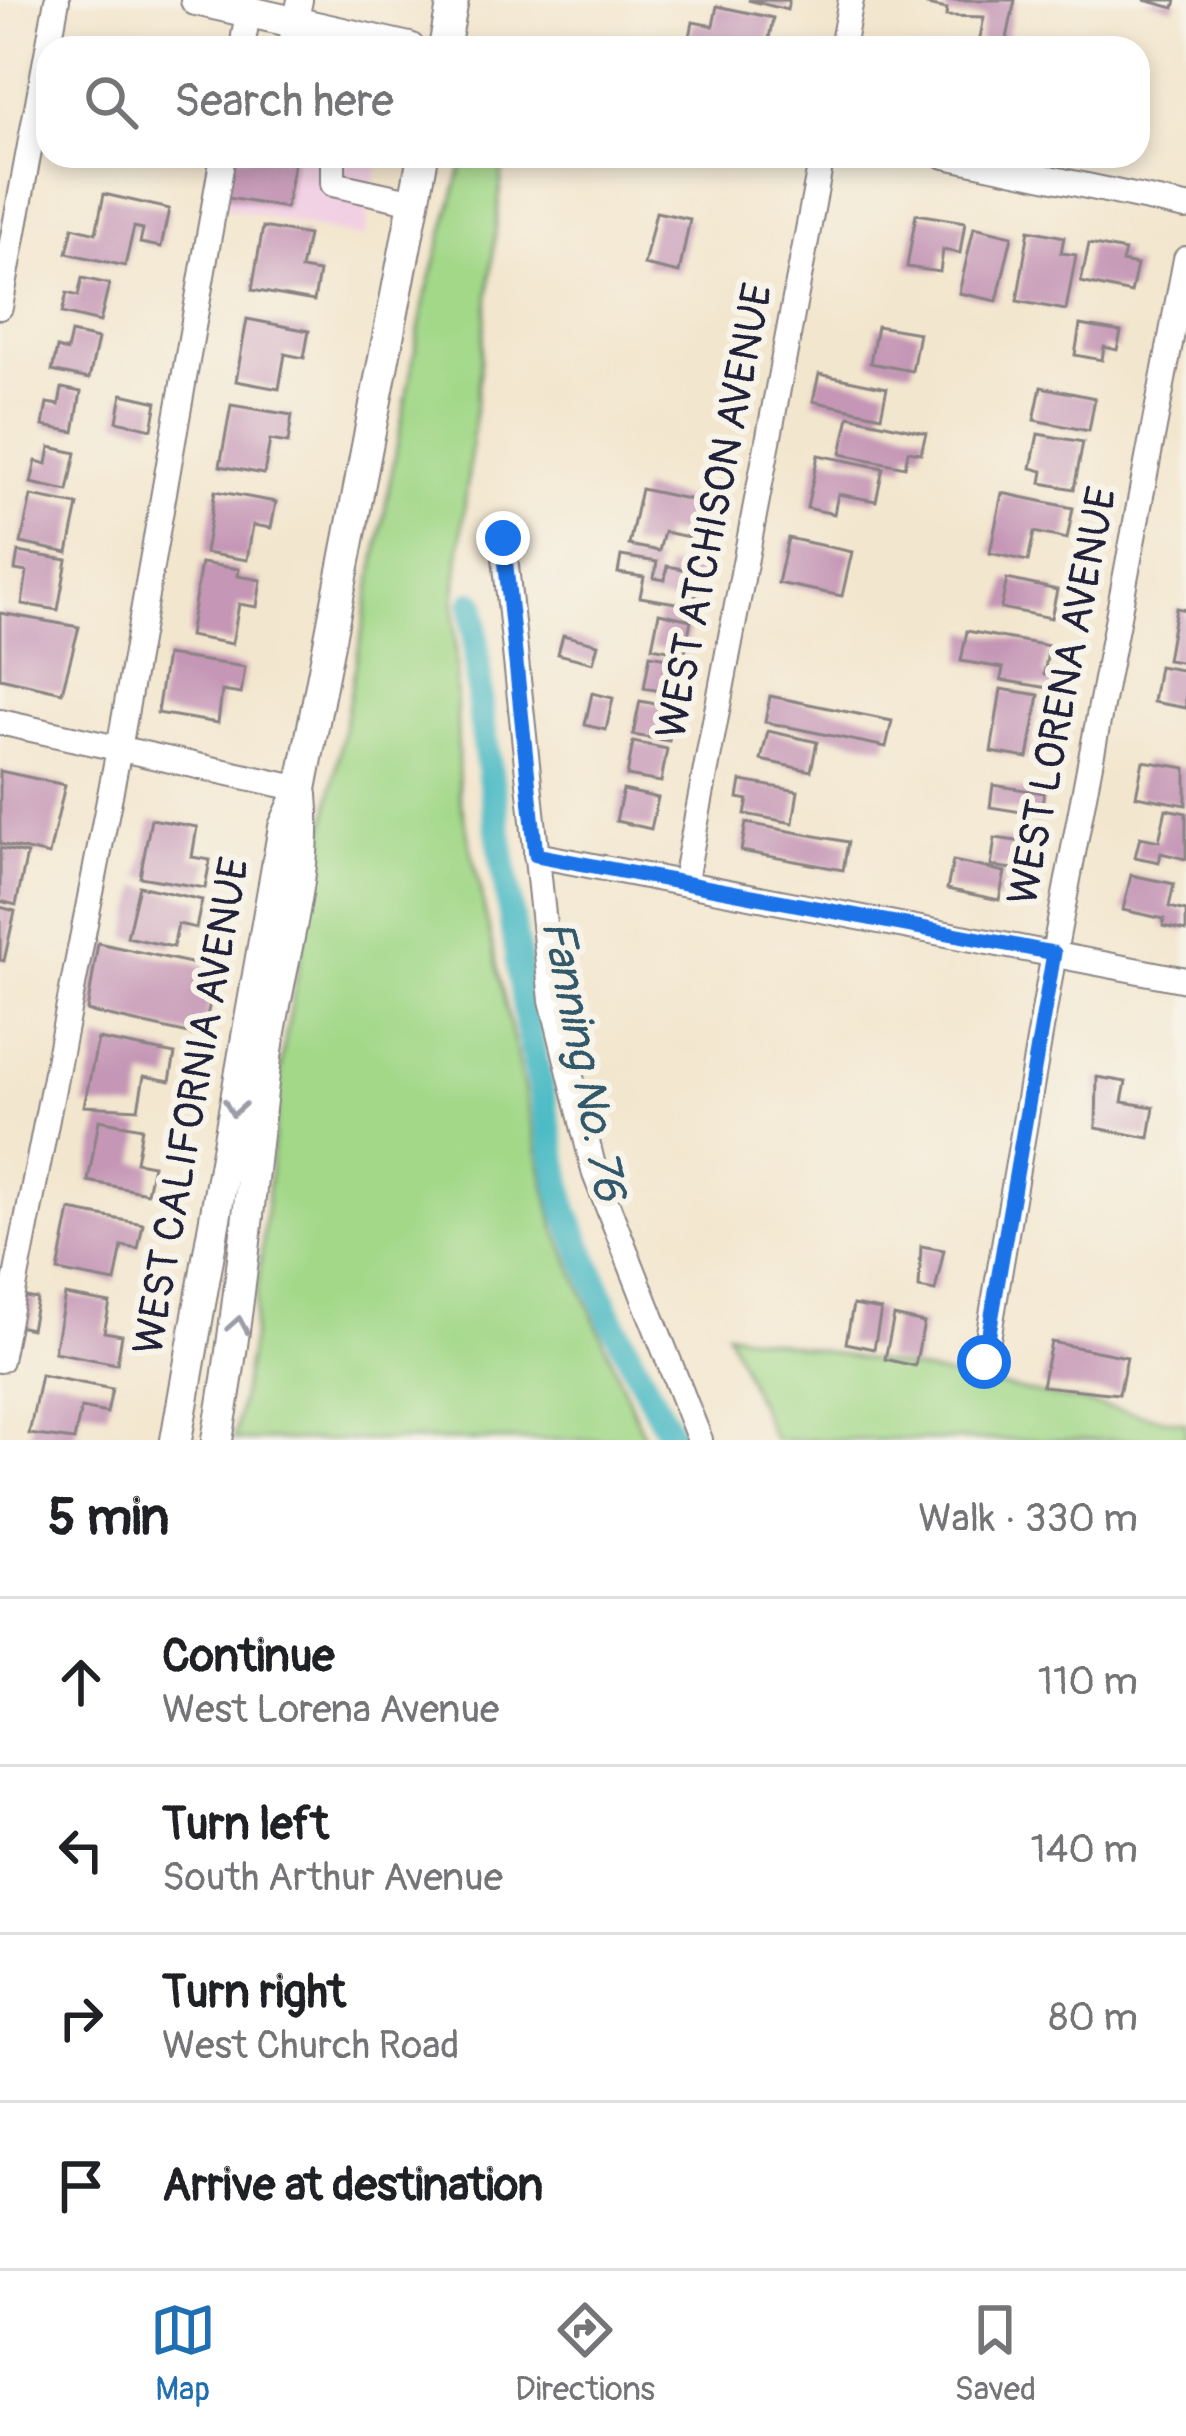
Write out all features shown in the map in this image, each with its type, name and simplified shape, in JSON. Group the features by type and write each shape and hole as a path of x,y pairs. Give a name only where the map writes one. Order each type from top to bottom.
{"main road":[{"path":"196,0 352,36"},
{"path":"446,36 453,0"},
{"name":"WEST CALIFORNIA AVENUE","path":"176,1440 284,827 301,790 421,168"},
{"name":"WEST CALIFORNIA AVENUE","path":"217,1440 243,1299 267,1054 306,844 301,790"}],"street":[{"path":"50,36 57,0"},
{"path":"844,36 851,0"},
{"path":"244,36 248,12"},
{"path":"0,308 36,113"},
{"path":"0,1360 119,748 221,168"},
{"path":"330,168 328,178 333,184 414,202"},
{"name":"WEST ATCHISON AVENUE","path":"686,880 820,168"},
{"path":"1002,168 1186,207"},
{"name":"WEST LORENA AVENUE","path":"984,1362 1054,953 1186,259"},
{"path":"503,538 552,1000 595,1174 700,1440"},
{"path":"0,722 301,790"},
{"path":"536,855 686,880 1186,980"}],"shaded area":[{"path":"232,168 378,168 364,238 225,207"}],"green space":[{"path":"462,168 503,168 454,601 459,794 554,1225 646,1440 234,1440 253,1331 283,1050 425,297"},
{"path":"727,1332 1186,1423 1186,1440 774,1440"}],"building":[{"path":"748,0 789,0 787,10"},
{"path":"928,0 1015,0 1008,36 980,36 984,17 946,16 947,9 927,5"},
{"path":"1144,0 1176,0 1174,8"},
{"path":"717,6 773,18 769,36 690,36 693,22 713,26"},
{"path":"229,168 293,168 286,208 223,197"},
{"path":"104,194 169,209 161,247 140,243 143,229 134,227 125,266 67,253 73,227 96,233"},
{"path":"656,212 690,219 679,273 644,265"},
{"path":"916,214 965,222 960,253 943,250 940,272 907,267"},
{"path":"263,227 308,235 301,269 319,272 314,301 252,290"},
{"path":"974,227 1012,236 997,301 959,293"},
{"path":"1029,230 1064,237 1061,253 1076,255 1066,310 1017,301"},
{"path":"1089,244 1125,251 1122,262 1137,265 1131,293 1081,282"},
{"path":"82,278 109,284 100,322 62,313 67,293 78,296"},
{"path":"247,319 309,331 304,358 285,354 279,389 236,381"},
{"path":"1080,325 1121,332 1117,350 1104,347 1102,360 1075,355"},
{"path":"877,326 919,333 912,371 870,363"},
{"path":"71,333 98,339 89,379 52,371 57,348 67,351"},
{"path":"819,374 887,388 881,416 813,401"},
{"path":"1041,387 1095,398 1089,431 1034,420"},
{"path":"62,388 81,392 74,432 43,426 47,403 59,405"},
{"path":"122,394 157,402 152,429 117,421"},
{"path":"231,405 292,415 288,443 270,440 264,474 220,466"},
{"path":"849,416 926,433 921,453 908,451 905,467 841,454"},
{"path":"1038,434 1083,442 1074,489 1041,483 1043,471 1031,468"},
{"path":"50,447 76,453 68,491 31,483 36,461 47,464"},
{"path":"818,455 883,468 876,501 838,494 834,514 807,508"},
{"path":"641,489 697,501 689,537 664,532 659,551 629,545"},
{"path":"215,491 276,502 271,528 253,525 247,560 205,553"},
{"path":"1002,493 1073,508 1067,539 1034,532 1028,561 990,553"},
{"path":"31,496 78,505 68,553 21,543"},
{"path":"788,538 852,552 842,596 778,583"},
{"path":"18,552 67,560 58,610 22,604 27,572 15,570"},
{"path":"621,556 657,562 654,578 665,580 667,566 700,572 694,606 640,597 644,577 618,573"},
{"path":"201,563 239,569 238,576 261,580 257,607 239,604 232,644 189,636"},
{"path":"1007,579 1057,590 1051,618 1001,608"},
{"path":"1176,608 1186,610 1186,663 1167,660"},
{"path":"0,613 79,627 62,692 0,678"},
{"path":"659,613 691,620 685,653 652,647"},
{"path":"967,631 1049,646 1044,674 1062,678 1060,690 1001,680 1003,668 961,661"},
{"path":"563,635 598,644 593,663 558,654"},
{"path":"166,655 245,667 241,694 222,691 218,723 157,713"},
{"path":"650,655 684,661 678,694 644,688"},
{"path":"1159,666 1186,671 1186,708 1153,702"},
{"path":"1001,689 1039,695 1028,758 991,752"},
{"path":"592,693 613,698 606,730 585,725"},
{"path":"770,696 892,721 886,747 765,722"},
{"path":"640,701 676,708 669,741 633,735"},
{"path":"768,731 817,742 811,771 761,760"},
{"path":"633,742 667,749 661,782 627,776"},
{"path":"1143,761 1186,768 1186,805 1136,796"},
{"path":"0,771 65,785 49,855 0,844"},
{"path":"741,781 798,791 793,823 745,814 748,800 738,798"},
{"path":"993,785 1044,793 1040,815 990,807"},
{"path":"623,790 658,798 651,829 616,821"},
{"path":"1166,809 1186,813 1186,859 1161,853 1159,862 1135,857 1140,837 1159,841"},
{"path":"151,819 197,827 192,857 210,860 205,888 140,877"},
{"path":"746,823 848,842 843,870 741,851"},
{"path":"995,838 1031,843 1027,871 991,866"},
{"path":"0,848 27,854 16,905 0,901"},
{"path":"953,861 1005,872 999,900 947,889"},
{"path":"1131,875 1174,884 1169,907 1186,911 1186,931 1163,926 1164,919 1123,910"},
{"path":"139,886 202,900 196,928 178,924 173,947 127,937"},
{"path":"0,907 15,911 4,961 0,960"},
{"path":"98,943 218,969 202,1037 87,1011"},
{"path":"98,1039 175,1054 170,1081 144,1076 138,1109 84,1106"},
{"path":"1097,1077 1126,1082 1122,1102 1154,1107 1149,1138 1096,1128"},
{"path":"99,1120 142,1128 136,1162 153,1165 147,1193 88,1181"},
{"path":"70,1210 143,1224 138,1249 122,1246 115,1282 58,1271"},
{"path":"921,1246 944,1250 935,1291 919,1288"},
{"path":"65,1295 110,1303 104,1332 122,1335 117,1364 54,1352"},
{"path":"19,1296 37,1299 31,1329 13,1325"},
{"path":"853,1305 881,1310 874,1349 846,1343"},
{"path":"894,1316 924,1323 915,1366 885,1359"},
{"path":"1051,1342 1127,1357 1119,1394 1042,1386"},
{"path":"41,1375 112,1389 107,1413 81,1408 74,1440 29,1434"}],"waterway":[{"name":"Fanning No. 76","path":"473,604 481,715 528,1027 566,1212 612,1321 673,1440"}],"route":[{"path":"503,538 536,855 1054,953 984,1362"}]}
